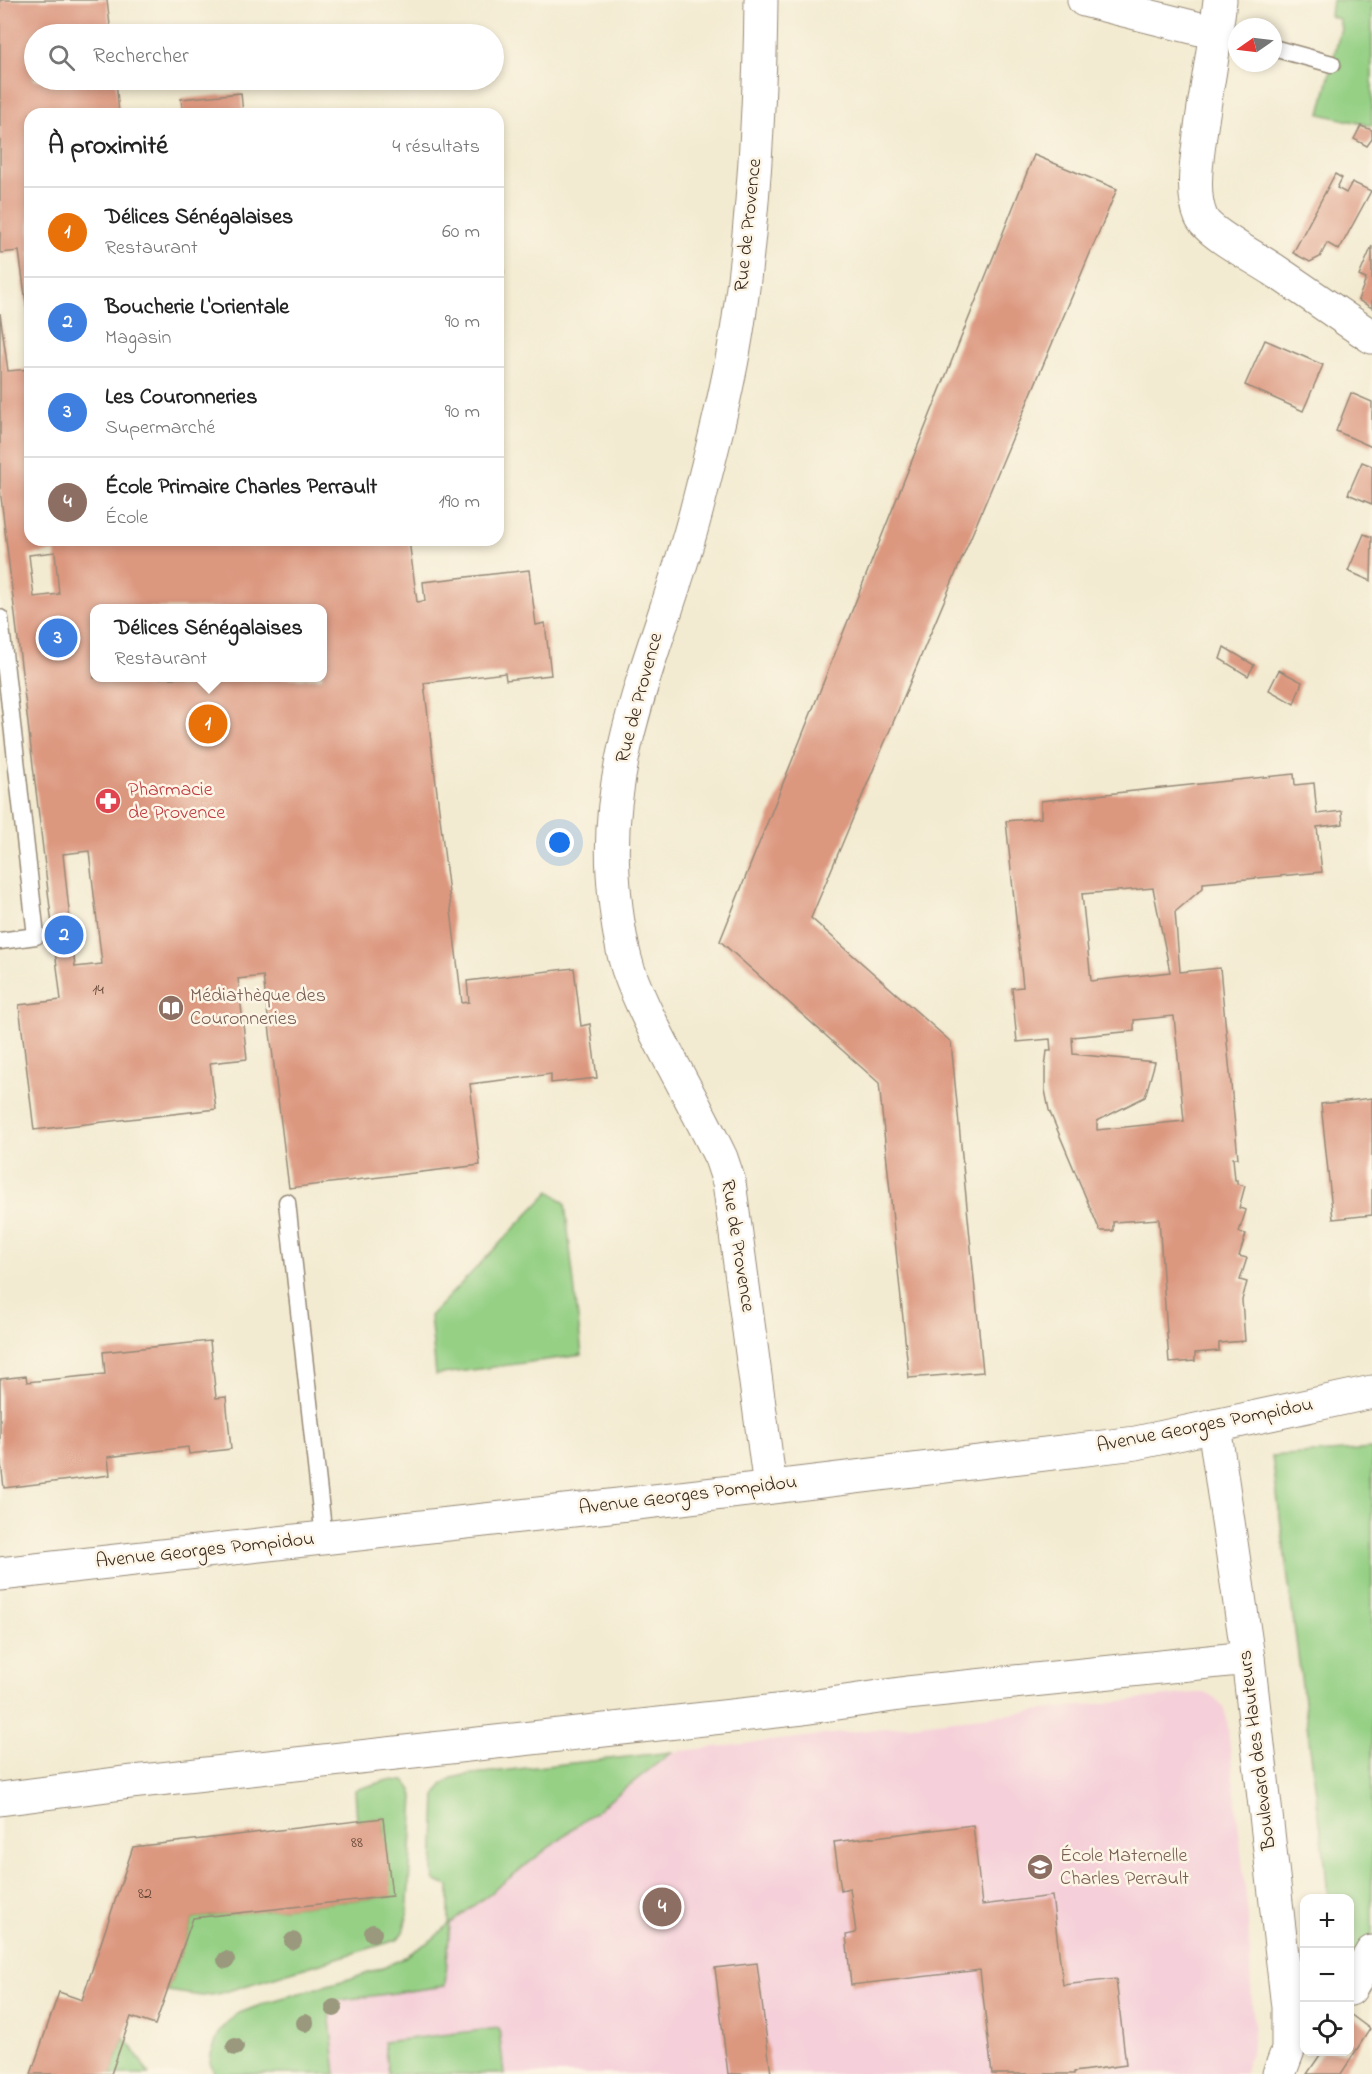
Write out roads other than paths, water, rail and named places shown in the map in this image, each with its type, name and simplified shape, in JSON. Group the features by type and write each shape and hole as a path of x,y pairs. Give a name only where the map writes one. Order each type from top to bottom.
{"street":[{"name":"Rue de Provence","path":"761,0 755,187 738,321 696,515 628,729 613,809 613,873 618,919 627,966 644,1010 722,1158 729,1182 770,1487"},
{"path":"1084,0 1227,36"},
{"path":"1220,0 1227,36 1207,77 1196,164 1197,201 1202,219 1213,231 1372,337"},
{"name":"Avenue Georges Pompidou","path":"0,1574 1136,1443 1372,1392"},
{"name":"Boulevard des Hauteurs","path":"1214,1426 1248,1658 1282,1956 1297,2032 1279,2074"},
{"path":"0,1799 134,1781 802,1708 907,1693 1248,1658"},
{"path":"1354,1982 1372,1952"}],"lane":[{"path":"1282,50 1332,64"},
{"path":"0,618 36,936 0,940"},
{"path":"287,1202 324,1538"}],"place":[{"name":"Les Couronneries","path":"58,638"},
{"name":"Délices Sénégalaises","path":"208,724"},
{"name":"Pharmacie de Provence","path":"108,801"},
{"name":"Boucherie L'Orientale","path":"64,935"},
{"name":"Médiathèque des Couronneries","path":"171,1008"},
{"name":"École Maternelle Charles Perrault","path":"1040,1867"},
{"name":"École Primaire Charles Perrault","path":"662,1907"}]}
